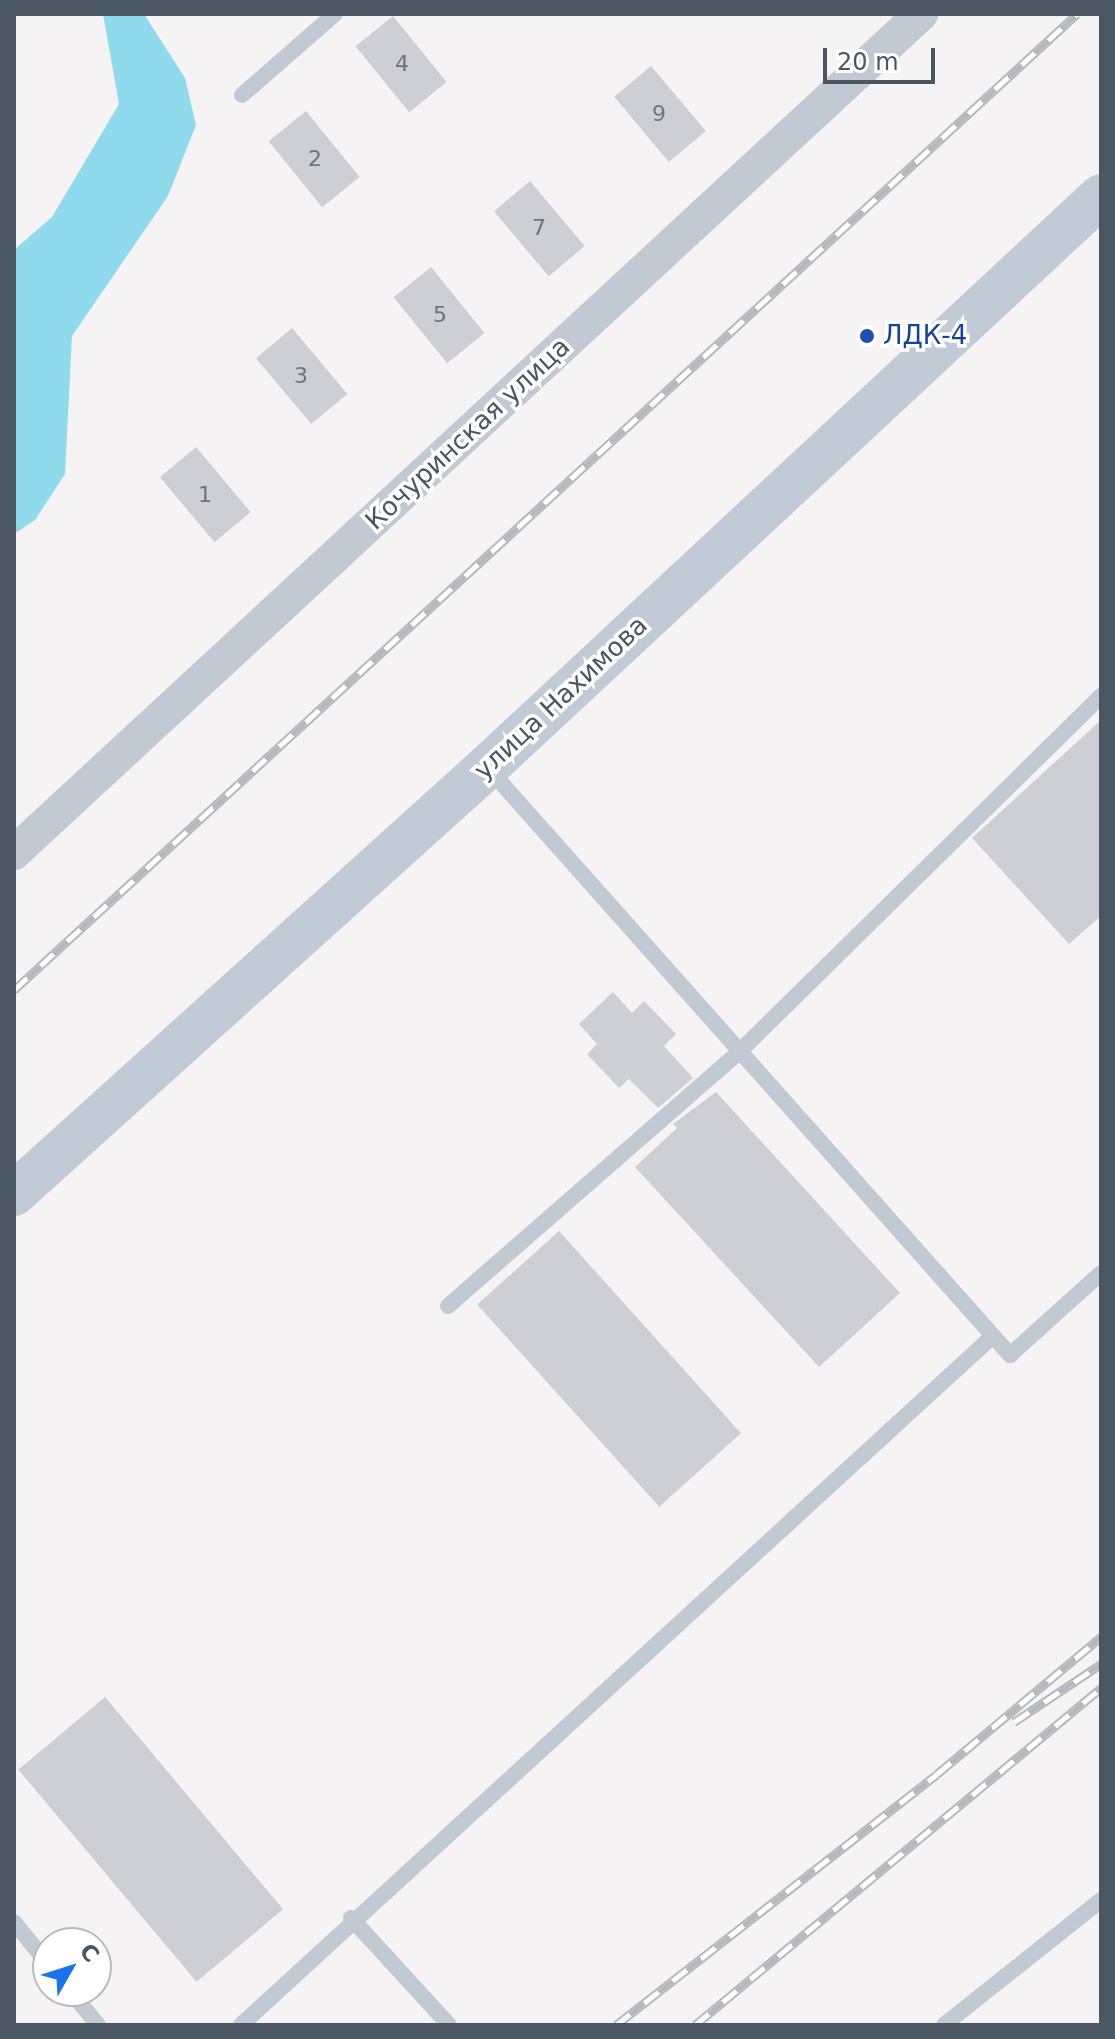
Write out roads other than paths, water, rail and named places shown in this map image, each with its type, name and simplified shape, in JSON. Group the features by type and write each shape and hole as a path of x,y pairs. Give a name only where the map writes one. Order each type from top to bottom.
{"main road":[{"name":"улица Нахимова","path":"14,1194 487,767 1101,196"}],"street":[{"name":"Кочуринская улица","path":"14,853 921,14"}],"lane":[{"path":"242,95 335,14"},
{"path":"448,1306 739,1052 1101,696"},
{"path":"487,767 1010,1355 1101,1273"},
{"path":"241,2025 351,1918 993,1336"},
{"path":"944,2025 1101,1900"},
{"path":"351,1918 449,2025"},
{"path":"14,1922 32,1944"},
{"path":"83,2007 98,2025"}],"water":[{"path":"103,14 144,14 185,78 196,125 168,196 72,336 65,474 35,520 14,534 14,250 52,217 119,104"}],"railway":[{"path":"14,990 1077,14"},
{"path":"616,2025 937,1774 1101,1637"},
{"path":"1014,1722 1101,1664"},
{"path":"695,2025 1101,1688"}],"place":[{"name":"ЛДК-4","path":"867,336"}]}
